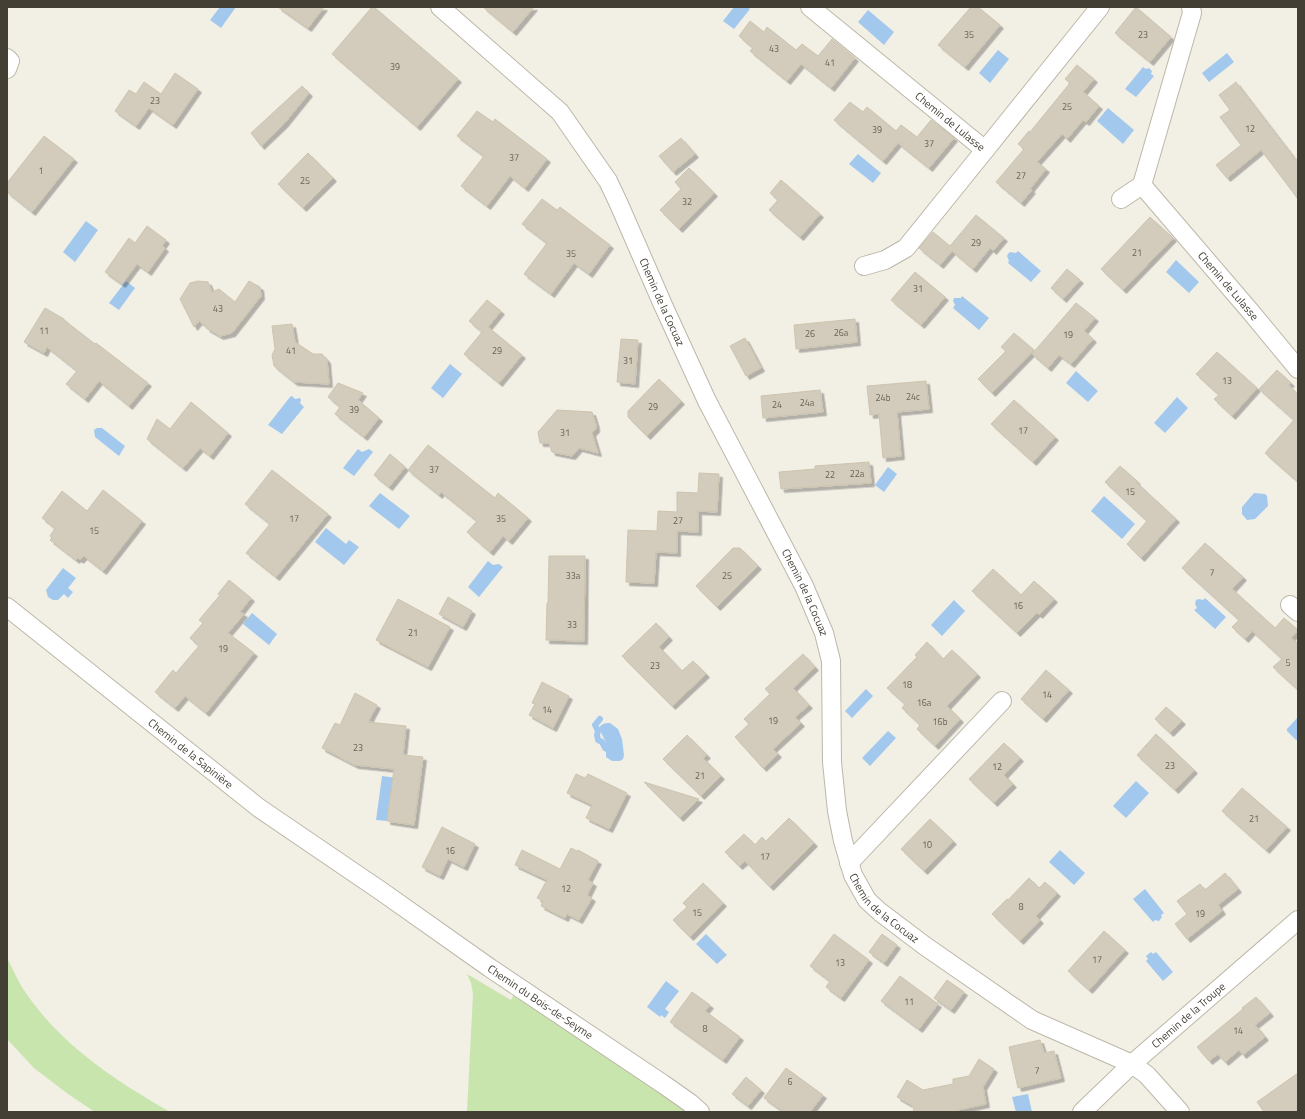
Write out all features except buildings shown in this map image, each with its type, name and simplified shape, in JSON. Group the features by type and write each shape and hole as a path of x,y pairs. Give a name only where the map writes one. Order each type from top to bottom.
{"street":[{"name":"Chemin de la Cocuaz","path":"440,7 560,112 608,181 707,401 804,586 824,633 831,661 832,762 837,811 843,841 853,875 867,900 880,912 925,946 1032,1020 1132,1064 1147,1076 1180,1112"},
{"name":"Chemin de Lulasse","path":"810,7 985,150 1100,7"},
{"path":"1121,199 1142,185 1192,13 1191,7"},
{"path":"864,266 885,260 906,248 985,150"},
{"name":"Chemin de Lulasse","path":"1142,185 1298,369"},
{"name":"Chemin de la Sapinière","path":"7,607 259,808 381,891"},
{"path":"849,863 1002,701"},
{"name":"Chemin du Bois-de-Seyme","path":"381,891 490,968 663,1084 700,1112"},
{"name":"Chemin de la Troupe","path":"1082,1112 1132,1064 1298,920"}],"green space":[{"path":"7,958 23,989 40,1012 56,1029 91,1060 110,1074 170,1112 95,1112 34,1068 7,1039"},
{"path":"467,974 511,1000 515,992 688,1112 467,1112 473,994 471,983"}],"water":[{"path":"220,7 236,7 221,28 210,20"},
{"path":"734,7 748,7 750,9 734,29 723,21"},
{"path":"868,10 894,32 884,45 858,22"},
{"path":"998,50 1009,59 990,83 979,73"},
{"path":"1227,53 1234,62 1209,82 1202,73"},
{"path":"1143,67 1146,69 1149,68 1152,71 1151,74 1154,76 1136,97 1125,89"},
{"path":"1108,108 1134,130 1123,144 1097,121"},
{"path":"858,154 881,173 873,183 849,164"},
{"path":"86,221 98,230 75,262 63,252"},
{"path":"1018,251 1041,271 1031,282 1008,263 1008,254 1010,252 1016,253"},
{"path":"1176,260 1199,282 1189,293 1166,272"},
{"path":"126,281 135,288 119,310 109,303"},
{"path":"962,296 989,318 979,330 953,308 955,305 953,301 954,298 961,298"},
{"path":"450,364 462,374 443,398 431,388"},
{"path":"1076,371 1098,391 1088,402 1066,383"},
{"path":"292,396 295,399 300,398 300,403 304,407 282,434 268,425"},
{"path":"1177,397 1188,408 1165,433 1154,423"},
{"path":"97,428 102,428 125,446 119,456 95,437 94,430"},
{"path":"358,449 362,452 369,449 373,452 354,476 343,468"},
{"path":"888,467 897,474 884,492 875,485"},
{"path":"380,493 410,516 399,529 369,506"},
{"path":"1254,493 1265,494 1267,496 1268,506 1255,519 1247,520 1242,514 1242,507"},
{"path":"1104,496 1135,524 1122,539 1091,511"},
{"path":"326,528 346,544 349,540 359,547 344,565 315,542"},
{"path":"488,561 493,565 499,564 503,567 479,597 468,587"},
{"path":"63,568 76,578 68,588 73,592 68,598 64,594 58,600 53,600 48,597 46,590"},
{"path":"1205,598 1226,617 1215,629 1194,610 1197,608 1195,604 1196,600 1203,600"},
{"path":"954,600 965,611 942,636 931,625"},
{"path":"252,613 277,634 269,645 243,624"},
{"path":"866,689 873,696 852,718 845,711"},
{"path":"1298,717 1298,739 1296,740 1287,731 1287,729"},
{"path":"610,723 618,729 622,739 624,755 623,759 620,761 612,761 606,757 606,743 599,728 603,724"},
{"path":"888,731 896,738 870,766 862,758"},
{"path":"382,776 397,778 390,797 387,821 376,820"},
{"path":"1136,781 1149,793 1126,818 1113,806"},
{"path":"1060,850 1085,873 1074,885 1049,862"},
{"path":"1145,889 1164,913 1161,915 1162,917 1159,921 1155,920 1153,922 1133,899"},
{"path":"706,934 727,955 717,964 696,944"},
{"path":"1151,952 1153,954 1156,952 1173,972 1163,981 1146,961 1148,959 1146,956"},
{"path":"666,981 679,991 665,1009 669,1012 665,1018 661,1015 660,1017 647,1007"},
{"path":"1028,1094 1032,1112 1016,1112 1012,1097"}],"waterway":[{"path":"600,719 595,725 598,731 598,740 602,742 607,749"}]}
